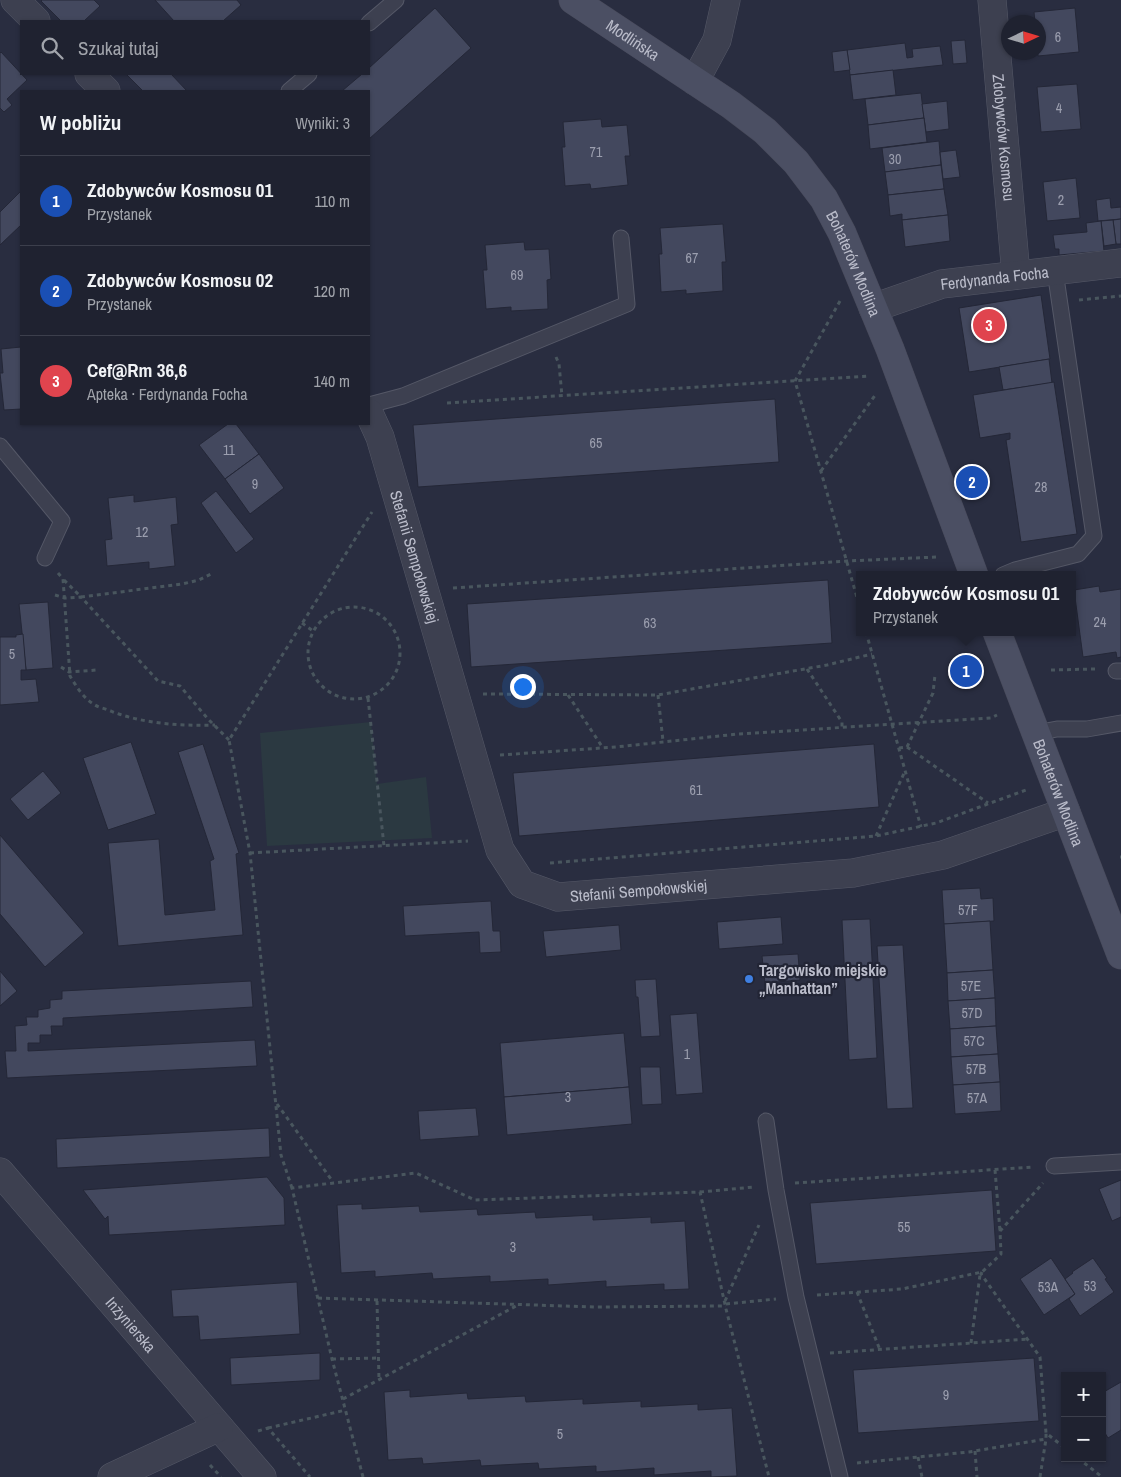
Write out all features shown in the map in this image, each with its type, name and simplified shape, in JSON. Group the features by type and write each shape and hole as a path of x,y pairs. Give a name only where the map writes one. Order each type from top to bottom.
{"main road":[{"name":"Modlińska","path":"573,0 695,81"},
{"name":"Bohaterów Modlina","path":"695,81 765,131 796,162 824,198 842,233 890,349 973,571"},
{"name":"Bohaterów Modlina","path":"998,636 1066,812 1114,917 1121,955"}],"street":[{"path":"15,0 35,20"},
{"path":"695,81 717,40 726,0"},
{"name":"Zdobywców Kosmosu","path":"992,0 1016,275"},
{"path":"90,75 105,90"},
{"name":"Ferdynanda Focha","path":"873,308 942,284 1121,263"},
{"name":"Stefanii Sempołowskiej","path":"370,415 380,437 500,850 522,884 558,897 853,873 943,855 1066,812"},
{"name":"Inżynierska","path":"0,1172 262,1477"},
{"path":"112,1477 219,1427"}],"lane":[{"path":"370,23 396,0"},
{"path":"290,90 309,75"},
{"path":"370,405 403,396 627,304 621,238"},
{"path":"1013,571 1078,554 1094,536 1056,271"},
{"path":"0,446 62,521 45,558"},
{"path":"1036,733 1056,729 1088,729 1121,723"},
{"path":"766,1121 796,1297 838,1471"},
{"path":"1054,1166 1121,1162"}],"path":[{"path":"841,300 795,381 856,595"},
{"path":"548,336 559,364 562,396"},
{"path":"440,403 869,376"},
{"path":"821,471 876,394"},
{"path":"229,740 378,502 396,492"},
{"path":"446,588 846,561 937,557"},
{"path":"45,558 158,681 180,686 229,740 250,853 281,1155 292,1188 332,1359 363,1477"},
{"path":"55,596 64,598 81,597 182,584 199,580 211,574"},
{"path":"63,579 69,672 75,686 88,699 95,705 132,718 169,724 215,726"},
{"path":"351,606 366,608 379,614 390,623 398,636 401,650 400,665 394,679 384,690 368,698 355,700 339,698 325,690 314,678 308,663 308,647 313,631 323,618 337,610 351,606"},
{"path":"302,623 313,631"},
{"path":"867,636 921,827"},
{"path":"476,694 658,695 827,666 872,654"},
{"path":"61,667 69,672 97,670"},
{"path":"1051,670 1107,668 1118,671"},
{"path":"807,669 842,722 842,727"},
{"path":"907,747 933,693 935,675"},
{"path":"568,695 603,748"},
{"path":"658,695 663,742"},
{"path":"368,698 384,846"},
{"path":"495,755 603,748 738,734 991,718 997,715"},
{"path":"899,748 907,747 988,804"},
{"path":"876,836 905,771"},
{"path":"548,864 876,836 936,823 1026,790"},
{"path":"250,853 472,840 497,836"},
{"path":"277,1103 333,1182"},
{"path":"292,1188 416,1173 475,1200 776,1188 1054,1166 1053,1172 1000,1231"},
{"path":"318,1298 596,1307 725,1303 902,1289 980,1273 1001,1254 995,1170"},
{"path":"725,1303 776,1188"},
{"path":"700,1192 725,1303 769,1477"},
{"path":"980,1273 1040,1357 1046,1433 1040,1477"},
{"path":"972,1343 980,1273"},
{"path":"857,1292 880,1350"},
{"path":"377,1300 379,1379"},
{"path":"343,1399 517,1305"},
{"path":"810,1354 1028,1340"},
{"path":"332,1359 378,1358"},
{"path":"268,1428 346,1410"},
{"path":"1046,1433 1061,1445"},
{"path":"838,1471 918,1457 975,1451 1052,1438"},
{"path":"975,1451 977,1477"},
{"path":"918,1457 922,1477"},
{"path":"1083,1462 1102,1477"},
{"path":"210,1465 221,1477"}],"shaded area":[{"path":"371,722 377,784 426,777 432,838 267,846 260,733"}],"building":[{"path":"94,0 100,6 85,20 60,20 41,1"},
{"path":"155,0 237,0 241,5 224,20 173,20"},
{"path":"435,8 471,48 370,138 370,90 343,90 361,75 370,75 370,67"},
{"path":"1075,8 1079,52 1046,55 1046,15 1034,15 1034,12"},
{"path":"965,40 967,63 953,64 951,41"},
{"path":"905,43 907,58 913,57 912,49 940,46 943,65 850,75 847,50"},
{"path":"847,50 850,70 834,72 832,52"},
{"path":"0,53 27,80 7,99 12,105 4,112 0,108"},
{"path":"893,70 896,95 853,100 850,75"},
{"path":"127,75 172,75 186,90 142,90"},
{"path":"1077,84 1081,129 1041,132 1037,87"},
{"path":"921,93 924,118 868,125 865,99"},
{"path":"947,101 949,129 926,132 922,104"},
{"path":"924,118 927,142 870,149 868,125"},
{"path":"601,119 602,127 627,125 630,156 625,156 628,185 591,189 590,184 565,186 562,147 565,147 563,122"},
{"path":"939,141 941,165 885,172 882,148"},
{"path":"956,150 960,177 943,179 940,152"},
{"path":"941,165 944,189 888,195 885,172"},
{"path":"1076,178 1080,218 1047,221 1043,182"},
{"path":"944,189 948,215 902,220 902,214 890,216 888,195"},
{"path":"20,192 20,226 0,245 0,212"},
{"path":"1110,198 1111,208 1121,207 1121,219 1098,221 1096,200"},
{"path":"948,215 950,241 905,247 902,220"},
{"path":"1121,219 1121,244 1116,244 1113,220"},
{"path":"1113,220 1116,244 1104,246 1101,221"},
{"path":"1101,221 1104,251 1059,255 1059,249 1055,249 1053,235 1087,232 1086,223"},
{"path":"723,224 726,262 722,262 723,291 686,294 686,290 661,292 659,254 662,254 660,228"},
{"path":"524,242 525,250 549,249 551,279 547,280 548,309 511,311 511,307 486,309 483,270 487,270 485,245"},
{"path":"1041,295 1050,359 969,372 959,308"},
{"path":"20,347 20,409 4,410 0,373 3,373 1,349"},
{"path":"1049,359 1052,383 1003,390 999,367"},
{"path":"1054,382 1077,534 1021,542 1006,440 1010,439 1010,433 980,438 973,395"},
{"path":"775,399 779,462 418,487 413,425"},
{"path":"227,425 237,425 259,454 225,479 199,445"},
{"path":"259,454 284,488 250,514 225,479"},
{"path":"216,491 254,539 236,553 201,503"},
{"path":"134,495 134,502 176,497 178,524 171,525 175,566 149,569 149,562 107,566 105,540 112,539 108,498"},
{"path":"828,580 832,643 471,667 467,604"},
{"path":"1099,586 1100,592 1121,589 1121,657 1117,658 1116,652 1083,657 1076,605 1076,590"},
{"path":"48,602 53,668 26,670 19,604"},
{"path":"23,634 26,670 21,670 21,680 36,679 39,702 0,705 0,637 16,637 16,635"},
{"path":"131,742 156,814 108,830 83,758"},
{"path":"203,744 239,853 236,854 243,935 118,946 108,843 159,839 165,915 215,910 210,861 214,859 178,752"},
{"path":"874,744 879,807 519,836 513,773"},
{"path":"43,771 61,793 28,820 10,799"},
{"path":"0,835 84,933 45,967 0,914"},
{"path":"980,888 981,899 993,898 994,921 944,924 942,890"},
{"path":"491,901 493,931 500,931 501,952 480,953 479,932 405,936 403,906"},
{"path":"781,917 783,944 719,949 717,922"},
{"path":"870,919 877,1058 849,1060 842,920"},
{"path":"990,921 993,970 947,973 944,924"},
{"path":"619,925 621,950 546,957 543,931"},
{"path":"903,945 913,1108 887,1109 877,946"},
{"path":"798,954 800,980 765,983 762,956"},
{"path":"993,970 995,998 948,1001 947,973"},
{"path":"0,971 17,991 0,1006"},
{"path":"656,979 660,1036 641,1037 635,980"},
{"path":"251,981 253,1007 63,1018 63,1026 51,1026 52,1035 40,1035 40,1043 28,1043 28,1051 255,1040 257,1066 7,1078 5,1051 16,1051 15,1026 27,1025 26,1017 38,1017 38,1010 50,1008 50,1000 62,999 62,991"},
{"path":"995,998 996,1026 950,1029 948,1001"},
{"path":"697,1013 703,1093 676,1095 670,1015"},
{"path":"996,1026 998,1054 951,1057 950,1029"},
{"path":"624,1033 629,1087 504,1097 500,1043"},
{"path":"998,1054 1000,1082 953,1085 951,1057"},
{"path":"640,1067 660,1067 662,1104 642,1105"},
{"path":"1000,1082 1001,1111 955,1114 953,1085"},
{"path":"629,1087 632,1124 507,1135 504,1097"},
{"path":"476,1108 479,1136 420,1140 418,1111"},
{"path":"269,1128 270,1157 57,1168 56,1139"},
{"path":"267,1177 284,1198 285,1225 109,1235 108,1216 105,1219 83,1190"},
{"path":"1121,1180 1121,1217 1112,1221 1099,1189"},
{"path":"992,1190 996,1251 816,1264 810,1203"},
{"path":"362,1204 362,1209 419,1206 420,1212 477,1209 478,1215 535,1212 536,1218 593,1215 593,1220 651,1217 651,1223 685,1221 689,1289 664,1290 664,1284 606,1287 606,1281 548,1285 548,1279 490,1282 490,1276 433,1279 432,1273 375,1277 375,1271 341,1273 337,1205"},
{"path":"1051,1258 1075,1294 1044,1315 1020,1279"},
{"path":"1093,1258 1114,1292 1080,1316 1069,1299 1075,1294 1065,1279"},
{"path":"297,1282 300,1334 200,1340 198,1316 173,1317 171,1290"},
{"path":"320,1353 320,1380 231,1385 230,1358"},
{"path":"1034,1358 1039,1421 858,1433 853,1370"},
{"path":"1121,1382 1121,1430 1108,1438 1106,1435 1106,1391"},
{"path":"410,1390 410,1397 467,1393 468,1399 525,1396 526,1402 583,1399 583,1404 641,1401 641,1407 698,1404 698,1410 732,1408 737,1476 711,1477 711,1471 654,1475 654,1468 596,1472 596,1466 539,1469 538,1463 481,1466 480,1460 423,1464 422,1458 388,1460 384,1392"}],"place":[{"name":"Cef@Rm 36,6","path":"989,325"},
{"name":"Zdobywców Kosmosu 02","path":"972,482"},
{"name":"Zdobywców Kosmosu 01","path":"966,671"},
{"name":"Targowisko miejskie „Manhattan”","path":"749,979"}]}
